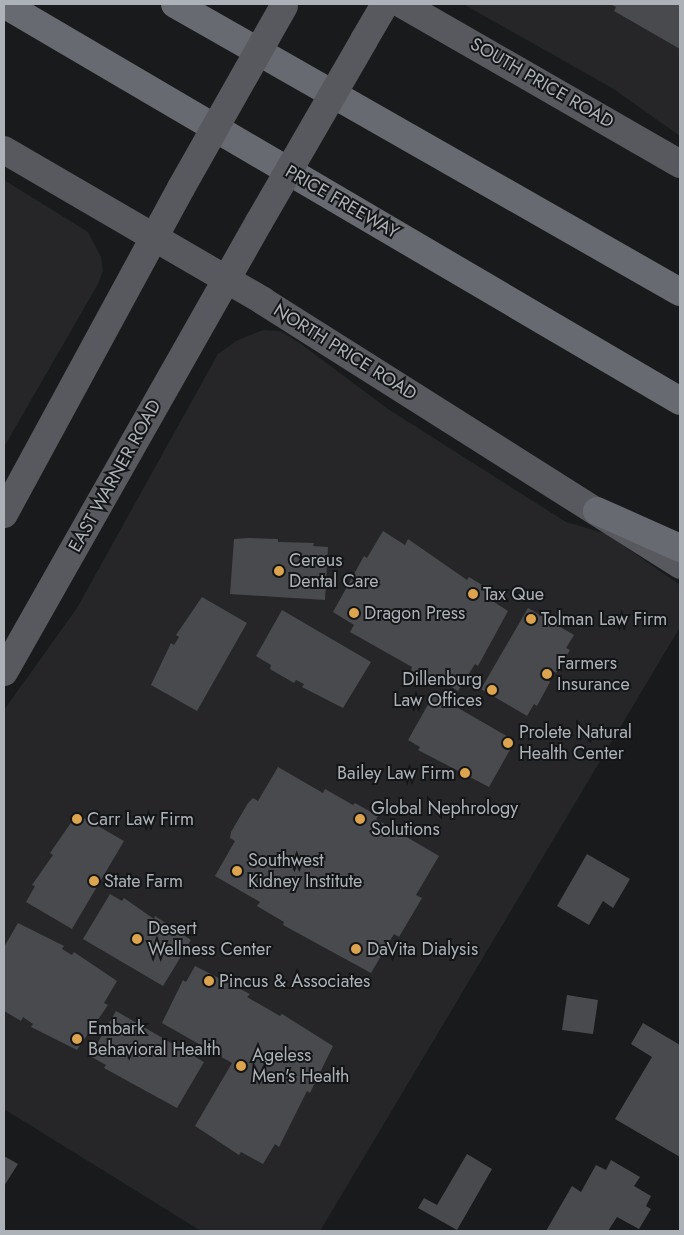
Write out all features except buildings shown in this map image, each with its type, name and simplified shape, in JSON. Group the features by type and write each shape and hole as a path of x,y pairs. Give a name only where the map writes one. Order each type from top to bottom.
{"highway":[{"name":"PRICE FREEWAY","path":"4,4 680,401"},
{"path":"175,4 680,292"},
{"path":"597,511 680,548"}],"main road":[{"path":"4,514 154,237 285,4"},
{"name":"EAST WARNER ROAD","path":"4,672 225,280 385,4"},
{"name":"SOUTH PRICE ROAD","path":"402,4 680,164"},
{"name":"NORTH PRICE ROAD","path":"4,150 225,280 597,511 680,565"}],"shaded area":[{"path":"463,4 680,4 680,136 612,88"},
{"path":"4,180 88,232 101,257 103,271 98,284 4,447"},
{"path":"263,330 280,331 301,344 388,409 566,522 607,534 680,585 680,627 320,1231 201,1231 4,1109 4,710 77,608 218,354 236,341"}],"place":[{"name":"Cereus Dental Care","path":"279,571"},
{"name":"Tax Que","path":"473,594"},
{"name":"Dragon Press","path":"354,613"},
{"name":"Tolman Law Firm","path":"531,619"},
{"name":"Farmers Insurance","path":"547,674"},
{"name":"Dillenburg Law Offices","path":"492,690"},
{"name":"Prolete Natural Health Center","path":"508,743"},
{"name":"Bailey Law Firm","path":"465,773"},
{"name":"Carr Law Firm","path":"77,819"},
{"name":"Global Nephrology Solutions","path":"360,819"},
{"name":"Southwest Kidney Institute","path":"237,871"},
{"name":"State Farm","path":"94,881"},
{"name":"Desert Wellness Center","path":"137,939"},
{"name":"DaVita Dialysis","path":"356,949"},
{"name":"Pincus & Associates","path":"209,981"},
{"name":"Embark Behavioral Health","path":"77,1039"},
{"name":"Ageless Men's Health","path":"241,1066"}]}
